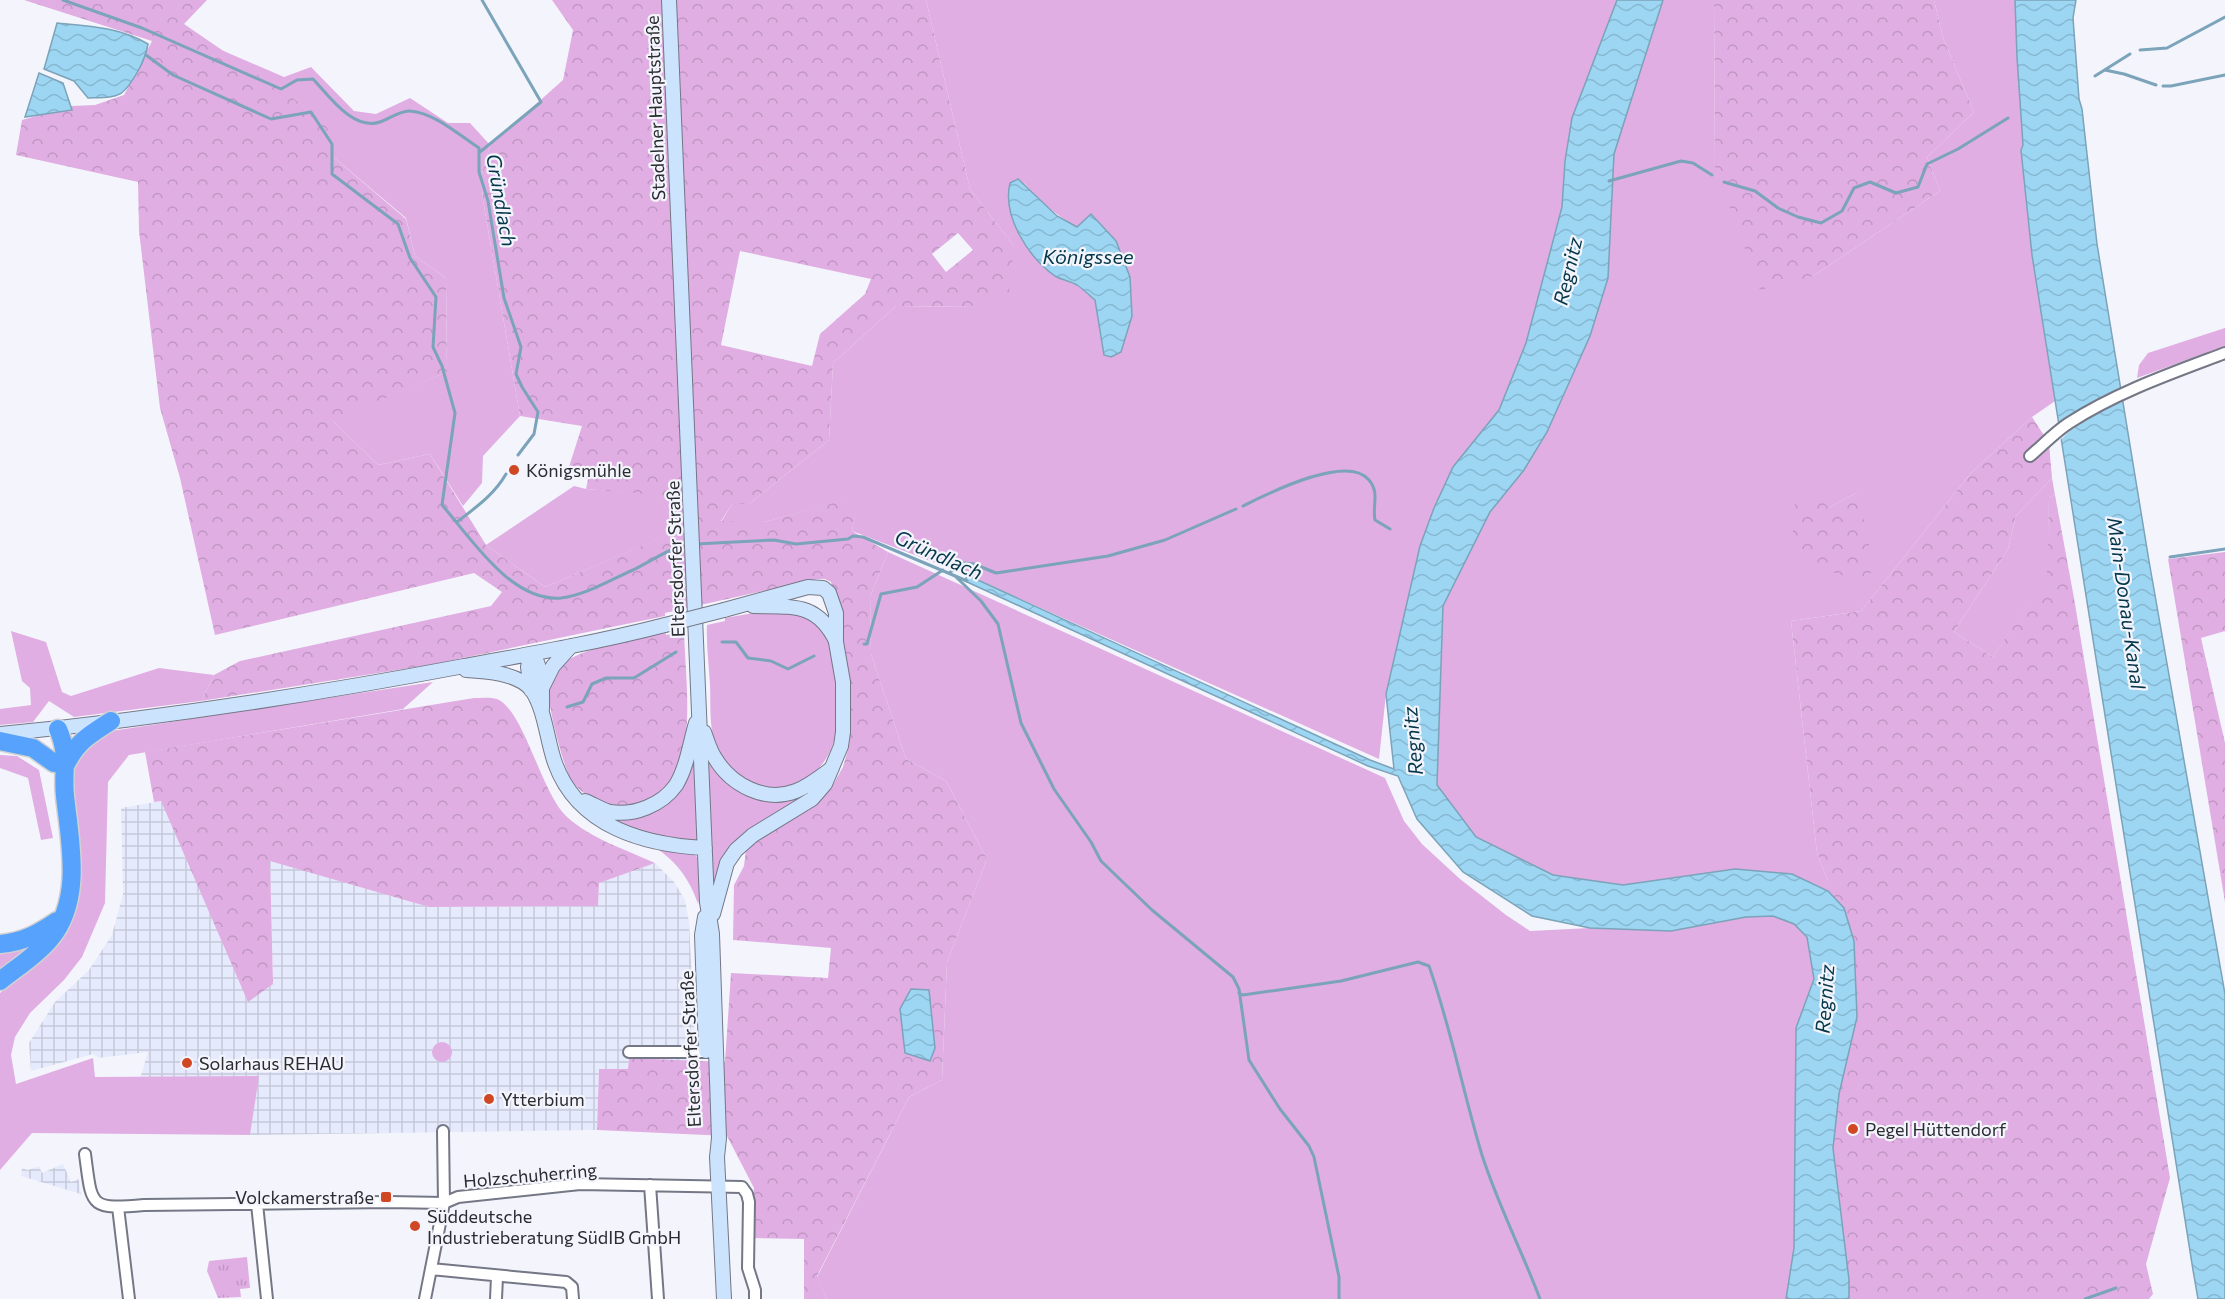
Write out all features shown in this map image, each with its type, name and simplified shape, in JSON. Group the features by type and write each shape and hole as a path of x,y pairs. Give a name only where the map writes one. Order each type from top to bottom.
{"highway":[{"path":"60,764 84,738 111,721"},
{"path":"0,981 51,939 63,916 72,881 65,792 60,764 52,745 55,729"},
{"path":"0,741 33,748 60,764"},
{"path":"0,944 16,943 36,935 63,916"}],"main road":[{"name":"Stadelner Hauptstraße","path":"669,0 678,214"},
{"name":"Eltersdorfer Straße","path":"678,214 707,902 711,925 713,1139 717,1157 724,1299"},
{"path":"0,734 55,729 275,699 442,670 571,646 665,625 808,587 823,588 833,600 836,613 836,642 843,682 841,746 825,784 812,799 753,835 736,850 727,863 711,925"},
{"path":"742,606 799,608 823,620 836,642"},
{"path":"536,689 571,646"},
{"path":"531,654 537,663 536,689 555,764 563,781 575,796 590,812 605,823 634,836 665,845 705,848"},
{"path":"442,670 470,670 500,674 536,689"},
{"path":"699,712 714,757 726,773 748,789 763,794 780,795 794,792 832,768"},
{"path":"575,796 609,812 630,812 647,807 663,798 676,785 699,712"},
{"name":"Eltersdorfer Straße","path":"707,902 702,934 711,1052"}],"street":[{"path":"2030,456 2068,424 2105,403 2225,353"},
{"path":"629,1052 711,1052"},
{"path":"85,1154 91,1196 102,1205 118,1207 444,1203 443,1131"},
{"name":"Holzschuherring","path":"425,1299 444,1203 458,1197 580,1184 742,1187 749,1202 748,1268 755,1290 755,1299"},
{"path":"650,1185 658,1299"},
{"path":"257,1204 267,1299"},
{"path":"118,1207 129,1299"},
{"path":"431,1269 566,1282 572,1287 573,1299"},
{"path":"496,1299 497,1277"}],"shaded area":[{"path":"161,801 273,983 270,860 429,907 598,906 599,883 655,863 674,882 685,900 689,922 696,1061 629,1058 628,1069 599,1069 597,1130 250,1135 258,1076 140,1078 148,1052 99,1058 93,1054 31,1071 29,1043 55,1002 89,970 112,935 123,894 121,808"},
{"path":"63,1164 71,1182 78,1179 81,1194 21,1176 22,1168 28,1170 39,1166 42,1173"}],"green space":[{"path":"24,0 207,0 184,24 333,126 331,155 406,219 415,256 446,278 447,372 333,421 378,465 430,454 486,545 545,587 670,534 673,520 657,495 586,489 588,479 568,470 582,426 520,416 481,177 490,145 563,80 573,30 552,0 926,0 970,189 1014,246 1009,292 975,307 896,306 833,363 829,440 749,504 732,504 721,521 764,522 859,496 852,531 888,552 870,597 871,654 906,759 946,781 987,859 947,962 942,1080 909,1097 817,1276 827,1299 804,1299 804,1239 751,1238 754,1188 727,1136 597,1130 599,1069 628,1069 629,1058 725,1062 731,973 828,978 831,948 733,940 734,885 744,866 746,849 823,797 843,767 849,746 851,719 840,617 831,582 816,579 665,613 665,616 429,665 201,701 214,675 240,661 491,606 502,592 474,573 215,635 180,478 160,408 139,231 138,182 16,155 22,120 72,106 95,105 124,95 152,41","holes":["958,233 973,250 946,272 932,254","740,251 871,279 865,294 820,334 812,366 721,345"]},
{"path":"926,0 1617,0 1572,118 1565,161 1562,207 1526,343 1499,410 1453,467 1420,546 1386,694 1379,759 967,575 852,531 858,497 764,522 721,522 732,504 749,504 829,440 833,363 896,306 975,307 1014,246 970,189","holes":["1024,183 1055,213 1077,227 1091,214 1104,355 1095,300 1078,286 1055,276"]},
{"path":"1663,0 1714,0 1715,167 1813,276 1940,191 1927,157 1974,112 1943,38 1934,0 2015,0 2023,145 2021,150 2032,255 2055,401 2032,417 1971,473 1861,611 1791,621 1817,853 1828,881 1828,891 1792,874 1735,869 1623,885 1553,875 1476,837 1437,785 1443,606 1490,512 1524,470 1608,278 1614,154","holes":["1858,492 1792,544 1830,507"]},
{"path":"1714,0 1934,0 1943,38 1974,112 1927,157 1940,191 1813,276 1760,290 1715,167"},
{"path":"219,49 284,77 311,67 354,111 376,114 410,98 448,123 470,123 490,145 481,177 483,200 520,416 483,456 482,483 463,506 430,454 378,465 332,420 447,372 446,278 415,256 406,218 331,155 332,126"},
{"path":"2225,328 2225,346 2137,378 2139,365 2148,353"},
{"path":"2032,417 2049,443 2052,478 2016,516 2008,549 1954,632 1993,657 2047,574 2049,498 2055,495 2170,1178 2146,1264 2153,1294 2149,1299 1849,1299 1849,1280 1833,1148 1839,1094 1857,1017 1854,941 1844,908 1828,891 1828,881 1817,853 1791,621 1861,611 1971,473"},
{"path":"2052,478 2055,495 2049,498 2048,574 1993,657 1954,632 2008,549 2016,516"},
{"path":"574,486 586,489 657,494 673,520 671,534 545,587 486,545"},
{"path":"1858,492 1874,569 1863,582 1807,564 1792,544 1795,501 1807,494 1830,507"},
{"path":"888,552 1385,778 1404,821 1422,844 1460,879 1530,931 1590,928 1671,931 1746,917 1773,916 1794,924 1807,937 1814,979 1796,1028 1794,1248 1786,1299 827,1299 817,1277 909,1097 942,1080 947,962 987,859 946,781 906,759 871,654 870,597"},
{"path":"2225,552 2225,631 2201,638 2225,743 2225,902 2168,559"},
{"path":"800,612 828,632 838,694 836,732 830,752 818,769 804,780 787,786 769,788 751,783 735,773 717,748 711,722 707,625 725,621 725,618 753,613"},
{"path":"11,631 46,642 62,692 71,696 159,668 214,675 201,701 74,717 49,701 33,722 0,725 0,709 31,705 30,688 22,681"},
{"path":"684,631 687,721 682,756 677,771 659,795 646,802 618,806 590,797 571,779 559,745 549,700 555,674 570,659 595,649"},
{"path":"433,682 403,709 129,755 108,782 105,903 82,957 64,980 30,1013 15,1037 11,1055 16,1084 93,1058 95,1077 259,1076 250,1135 32,1133 0,1170 0,993 46,956 67,933 78,881 69,782 74,754 105,732"},
{"path":"474,698 495,698 507,706 524,735 548,789 566,816 597,837 655,863 599,883 598,906 429,907 270,861 273,984 248,1002 161,801 154,802 145,752"},
{"path":"693,748 699,841 665,841 611,820"},
{"path":"0,755 17,756 39,770 53,838 41,840 28,778 0,768"},
{"path":"707,755 740,790 814,786 806,797 752,830 714,899"},
{"path":"656,848 690,851 697,857 701,893 698,904 682,872"},
{"path":"48,931 0,976 0,950"},
{"path":"442,1042 449,1045 452,1052 449,1059 442,1062 435,1059 432,1052 435,1045"},
{"path":"247,1257 250,1288 240,1289 241,1297 218,1298 207,1271 209,1261"}],"water":[{"name":"Regnitz","path":"1617,0 1663,0 1614,154 1608,278 1590,336 1547,432 1524,470 1490,512 1443,606 1437,785 1476,837 1553,875 1623,885 1735,869 1792,874 1828,891 1844,908 1854,941 1857,1017 1839,1094 1833,1148 1849,1280 1849,1299 1786,1299 1794,1248 1796,1028 1814,979 1807,937 1794,924 1773,916 1746,917 1671,931 1590,928 1532,916 1463,872 1417,819 1398,776 1368,766 965,581 967,575 1394,769 1386,694 1420,546 1453,467 1499,410 1526,343 1562,207 1565,161 1572,118"},
{"name":"Main-Donau-Kanal","path":"2015,0 2076,0 2073,18 2079,99 2097,244 2149,561 2225,994 2225,1299 2198,1299 2193,1270 2032,255 2021,150 2023,145"},
{"path":"57,23 92,26 115,31 148,44 140,68 128,87 119,95 88,98 74,81 44,69"},
{"path":"39,73 63,83 72,110 25,117"},
{"name":"Königssee","path":"1018,179 1057,216 1077,227 1091,214 1116,241 1130,277 1132,316 1121,352 1111,357 1104,355 1095,300 1077,285 1055,276 1045,268 1019,235 1010,209 1009,196 1010,183"},
{"path":"911,989 929,990 935,1048 930,1061 905,1053 900,1009"}],"pier":[{"path":"2124,387 2126,399 2106,407 2059,441 2056,425 2066,417"}],"waterway":[{"name":"Gründlach","path":"63,0 142,28 281,89 297,80 313,79 342,110 360,121 380,122 406,111 419,113 446,125 479,148 479,172 488,201 504,298 521,347 516,374 538,412 534,434 518,455"},
{"path":"480,152 541,102 482,0"},
{"path":"2140,50 2167,48 2225,17"},
{"path":"2095,76 2130,54"},
{"name":"Gründlach","path":"146,55 173,75 271,119 311,112 332,144 332,174 398,224 410,258 436,297 433,347 442,366 455,413 442,505 479,550 509,579 525,590 543,597 561,598 589,590 687,545"},
{"path":"2105,70 2156,85"},
{"path":"2163,86 2225,75"},
{"path":"1724,182 1755,191 1778,208 1798,217 1821,223 1842,211 1854,188 1870,182 1896,193 1918,187 1927,164 1958,149 2008,118"},
{"path":"1609,181 1681,161 1693,163 1712,175"},
{"path":"1243,506 1307,478 1343,471 1358,473 1369,480 1374,490 1375,520 1390,529"},
{"name":"Gründlach","path":"457,522 490,495 506,474"},
{"path":"949,573 963,563 974,564 996,573 1108,556 1165,540 1236,509"},
{"name":"Gründlach","path":"696,544 774,540 796,544 848,539 853,536 863,537 967,581"},
{"path":"2170,557 2225,549"},
{"path":"864,644 867,644 881,594 917,587 943,570"},
{"path":"956,577 981,601 998,624 1021,723 1054,789 1091,842 1101,861 1152,910 1233,977 1239,989 1249,1060 1280,1109 1309,1146 1314,1157 1339,1277 1339,1299"},
{"path":"722,642 736,642 748,658 771,661 788,669 814,656"},
{"path":"567,707 583,702 592,684 606,678 634,678 676,652"},
{"path":"1239,993 1243,995 1341,981 1418,962 1429,966 1482,1155 1540,1299"},
{"path":"2085,1299 2116,1288"}],"place":[{"name":"Königsmühle","path":"514,470"},
{"name":"Solarhaus REHAU","path":"187,1063"},
{"name":"Ytterbium","path":"489,1099"},
{"name":"Pegel Hüttendorf","path":"1853,1129"},
{"name":"Volckamerstraße","path":"386,1197"},
{"name":"Süddeutsche Industrieberatung SüdIB GmbH","path":"415,1226"}]}
